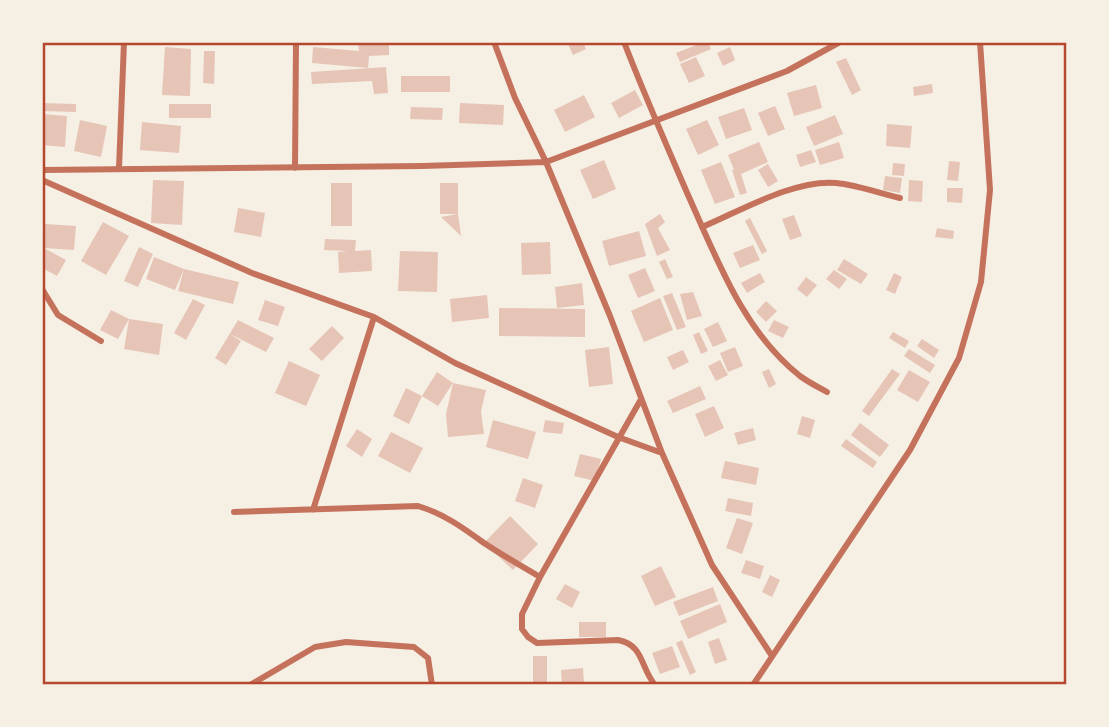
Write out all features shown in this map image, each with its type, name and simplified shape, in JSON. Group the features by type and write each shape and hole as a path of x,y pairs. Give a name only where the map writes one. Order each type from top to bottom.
{"street":[{"path":"119,168 124,42"},
{"path":"295,168 296,42"},
{"path":"494,42 515,98 546,162 610,316 640,401 712,565 772,656"},
{"path":"624,42 655,121 725,279 746,316 780,358 801,377 827,392"},
{"path":"42,170 546,162 788,71 840,42"},
{"path":"753,685 910,450 960,358 981,282 990,190 980,42"},
{"path":"42,180 252,273 373,317 455,363 618,437 662,453"},
{"path":"702,227 777,195 809,185 835,183 900,198"},
{"path":"42,289 58,315 101,341"},
{"path":"313,510 373,317"},
{"path":"640,401 540,577 522,614 522,629 537,643 618,640 630,642 638,651 647,675 655,685"},
{"path":"234,512 418,506 454,520 511,561 540,577"},
{"path":"250,685 316,647 346,642 414,647 428,658 432,685"},
{"path":"646,685 647,675"}],"building":[{"path":"358,42 389,42 389,55 369,56 368,68 312,63 313,47 359,51"},
{"path":"567,42 583,42 586,49 573,55"},
{"path":"708,42 711,49 680,62 676,53"},
{"path":"165,47 191,49 190,96 162,95"},
{"path":"730,47 735,60 723,66 717,53"},
{"path":"204,51 215,51 214,84 203,83"},
{"path":"696,57 705,76 689,83 680,64"},
{"path":"846,58 861,90 852,95 836,62"},
{"path":"386,67 388,93 374,94 372,81 312,84 311,72"},
{"path":"401,76 450,76 450,92 401,92"},
{"path":"932,84 933,93 914,96 913,87"},
{"path":"816,85 822,108 794,116 787,93"},
{"path":"635,90 643,105 619,118 611,103"},
{"path":"584,95 595,117 565,132 554,110"},
{"path":"42,103 76,104 76,112 42,111"},
{"path":"460,103 504,105 503,125 459,123"},
{"path":"169,104 211,104 211,118 169,118"},
{"path":"775,106 785,129 768,136 758,113"},
{"path":"411,107 443,108 442,120 410,119"},
{"path":"744,108 752,130 726,139 718,117"},
{"path":"42,114 67,116 65,147 42,145"},
{"path":"835,115 843,134 814,146 806,127"},
{"path":"80,120 107,126 101,157 74,151"},
{"path":"707,120 719,145 698,155 686,129"},
{"path":"142,122 181,126 179,153 140,150"},
{"path":"887,124 912,126 910,148 886,146"},
{"path":"759,142 768,162 741,174 747,193 740,195 728,155"},
{"path":"839,142 844,158 820,165 815,150"},
{"path":"811,150 816,162 800,167 796,155"},
{"path":"604,160 616,189 593,199 580,170"},
{"path":"949,161 960,162 958,181 947,180"},
{"path":"721,162 735,197 715,204 701,170"},
{"path":"893,163 905,164 904,176 892,175"},
{"path":"768,164 778,181 768,187 758,170"},
{"path":"885,176 902,178 900,193 883,190"},
{"path":"153,180 184,181 182,225 151,223"},
{"path":"909,180 923,181 922,202 908,201"},
{"path":"331,183 352,183 352,226 331,226"},
{"path":"440,183 458,183 458,214 440,214"},
{"path":"947,188 963,188 962,203 947,202"},
{"path":"238,208 265,213 261,237 234,232"},
{"path":"458,214 461,236 441,217"},
{"path":"660,214 665,222 658,228 670,250 657,256 645,224"},
{"path":"794,215 802,236 790,240 782,219"},
{"path":"750,218 767,251 762,254 745,221"},
{"path":"103,222 129,236 106,275 81,261"},
{"path":"45,224 76,226 74,250 44,248 66,260 57,276 42,268"},
{"path":"937,228 954,231 953,239 935,237"},
{"path":"639,231 646,256 609,266 602,241"},
{"path":"325,239 356,240 355,251 371,250 372,271 339,273 338,252 347,251 324,250"},
{"path":"550,242 551,274 522,275 521,243"},
{"path":"753,245 760,260 740,268 733,253"},
{"path":"139,247 153,254 138,287 124,281"},
{"path":"400,251 438,252 437,292 398,291"},
{"path":"154,257 184,269 175,290 146,279"},
{"path":"665,259 673,277 667,279 659,262"},
{"path":"844,259 868,274 861,284 837,270"},
{"path":"645,268 655,291 638,298 628,275"},
{"path":"184,269 239,282 233,304 178,291"},
{"path":"834,270 847,279 839,289 826,279"},
{"path":"760,273 765,282 747,293 741,283"},
{"path":"894,273 902,277 895,294 886,290"},
{"path":"806,277 817,285 807,297 797,289"},
{"path":"582,283 584,305 557,308 555,287"},
{"path":"693,292 702,316 687,320 680,294"},
{"path":"672,293 686,327 677,330 663,296"},
{"path":"487,295 489,318 452,322 450,299"},
{"path":"660,298 673,330 644,342 631,311"},
{"path":"193,299 205,305 186,340 174,333"},
{"path":"265,300 285,307 278,326 258,320"},
{"path":"766,301 777,311 766,322 756,312"},
{"path":"499,308 585,309 585,337 499,336"},
{"path":"111,310 129,319 118,339 100,330"},
{"path":"129,319 163,324 159,355 124,349"},
{"path":"238,320 274,338 266,352 230,334 241,341 226,365 215,358"},
{"path":"774,320 789,327 783,338 768,331"},
{"path":"718,322 727,341 713,347 704,329"},
{"path":"332,326 344,338 322,361 309,349"},
{"path":"699,332 708,351 701,354 693,335"},
{"path":"893,332 909,341 905,348 889,338"},
{"path":"922,339 939,350 934,358 917,346"},
{"path":"609,347 613,384 589,387 585,350"},
{"path":"735,347 743,366 728,372 720,353"},
{"path":"909,349 935,365 930,373 904,356"},
{"path":"683,350 689,362 673,370 667,357"},
{"path":"720,360 728,375 716,381 708,366"},
{"path":"289,361 320,375 306,406 275,393"},
{"path":"769,369 776,384 769,388 762,372"},
{"path":"892,369 900,374 869,416 862,411"},
{"path":"909,370 930,382 918,402 897,390"},
{"path":"437,372 453,383 438,406 422,396"},
{"path":"453,383 486,390 481,411 484,434 448,437 446,414"},
{"path":"700,386 706,399 673,413 667,401"},
{"path":"406,388 422,396 409,424 393,416"},
{"path":"714,406 724,428 705,437 695,414"},
{"path":"802,416 815,420 810,438 797,434"},
{"path":"493,420 536,432 528,459 486,447"},
{"path":"545,420 564,423 562,434 543,432"},
{"path":"860,423 889,445 880,457 851,435"},
{"path":"753,428 756,440 738,445 734,433"},
{"path":"357,429 372,439 362,457 346,446"},
{"path":"391,432 423,448 410,473 378,456"},
{"path":"846,439 877,462 873,468 841,446"},
{"path":"580,454 601,459 595,481 574,476"},
{"path":"725,461 759,468 756,485 721,478"},
{"path":"523,478 543,485 535,508 515,501"},
{"path":"728,498 753,503 751,516 725,511"},
{"path":"510,516 538,544 513,570 484,543"},
{"path":"737,518 753,523 742,554 726,548"},
{"path":"746,560 764,566 760,579 741,573"},
{"path":"661,566 676,597 655,606 641,576"},
{"path":"770,575 780,580 772,597 762,592"},
{"path":"565,584 580,592 572,608 556,599"},
{"path":"713,587 718,601 679,616 673,602"},
{"path":"720,604 727,622 688,639 680,621"},
{"path":"579,622 606,622 606,637 579,637"},
{"path":"719,638 727,660 715,664 708,642"},
{"path":"682,640 696,672 690,675 676,643"},
{"path":"672,646 680,667 660,674 652,653"},
{"path":"533,656 547,656 547,685 533,685"},
{"path":"583,668 584,685 562,685 561,670"}]}
